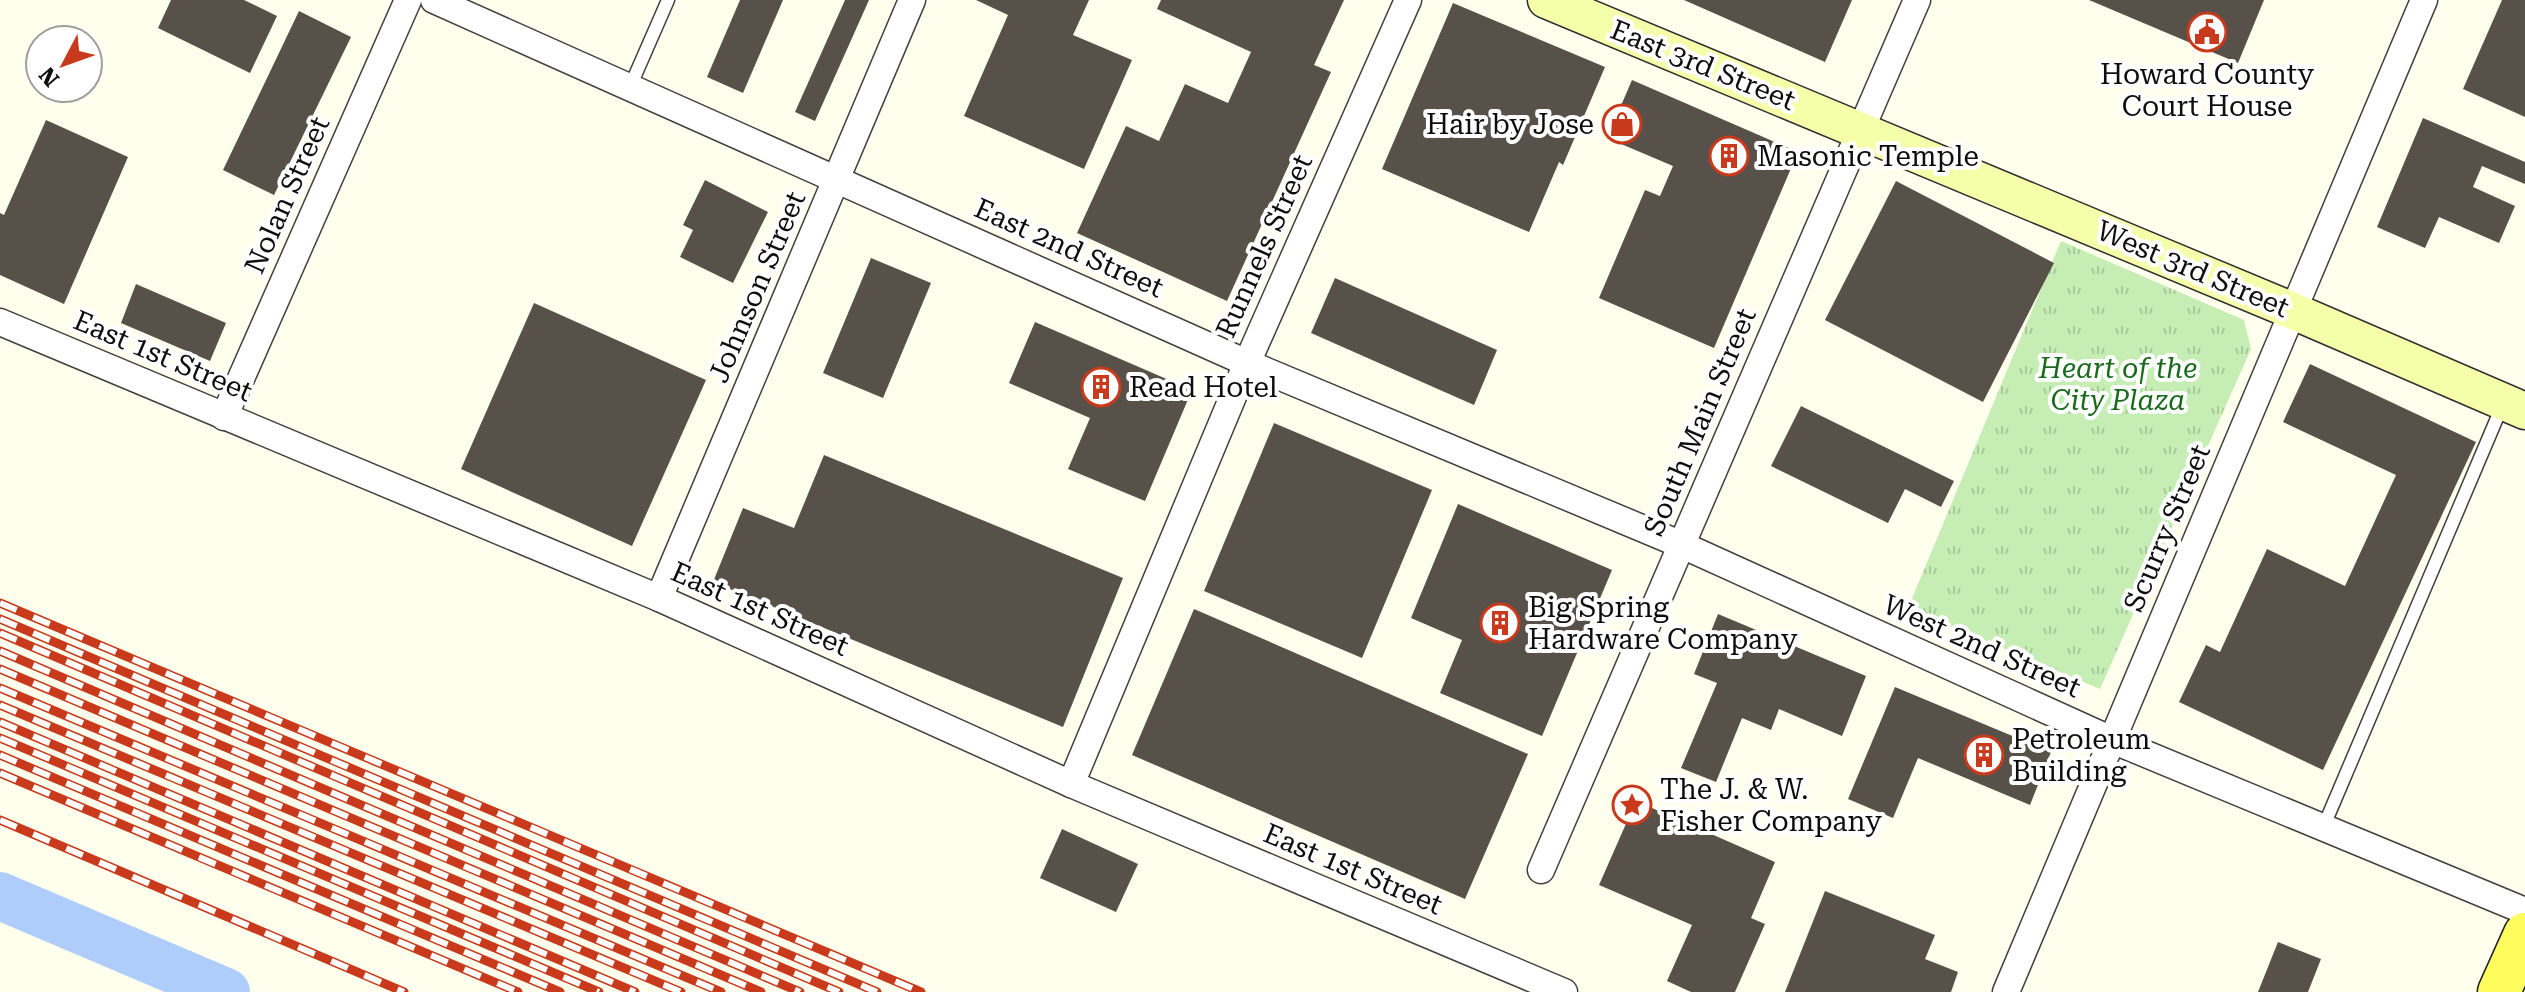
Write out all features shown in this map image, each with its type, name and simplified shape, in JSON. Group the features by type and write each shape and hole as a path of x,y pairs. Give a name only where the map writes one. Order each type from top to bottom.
{"main road":[{"name":"East 3rd Street","path":"1546,0 1861,130"},
{"name":"West 3rd Street","path":"1861,130 2514,407"},
{"path":"2499,992 2525,934"}],"street":[{"name":"Nolan Street","path":"224,417 408,0"},
{"name":"East 2nd Street","path":"434,0 1247,363 1682,545"},
{"name":"Johnson Street","path":"659,598 912,0"},
{"name":"Runnels Street","path":"1071,784 1247,363 1408,0"},
{"name":"South Main Street","path":"1541,870 1917,0"},
{"name":"Scurry Street","path":"2006,992 2424,0"},
{"name":"East 1st Street","path":"0,322 659,598 1071,784 1564,992"},
{"name":"West 2nd Street","path":"1682,545 2112,740 2525,911"}],"lane":[{"path":"630,87 668,0"},
{"path":"2323,828 2514,407"}],"green space":[{"name":"Heart of the City Plaza","path":"2061,241 2244,320 2251,349 2100,689 1908,608"}],"building":[{"path":"171,0 244,0 277,16 250,73 158,28"},
{"path":"740,0 783,0 743,93 707,77"},
{"path":"845,0 869,0 815,121 795,112"},
{"path":"976,0 1089,0 1073,35 1132,60 1084,169 964,116 1008,15"},
{"path":"1161,0 1344,0 1314,65 1331,72 1227,301 1077,233 1126,126 1159,141 1185,84 1228,103 1251,52 1157,9"},
{"path":"1684,0 1852,0 1825,62"},
{"name":"Howard County Court House","path":"2089,0 2264,0 2238,63"},
{"path":"2502,0 2525,0 2525,117 2463,89"},
{"path":"1453,3 1605,67 1563,165 1559,162 1529,232 1382,169"},
{"path":"299,11 351,37 274,195 223,170"},
{"path":"1632,80 1798,152 1714,348 1599,298 1645,190 1660,196 1673,166 1607,138"},
{"path":"2423,118 2525,162 2525,184 2482,166 2473,187 2515,206 2499,243 2439,217 2425,248 2377,227"},
{"path":"46,120 128,157 64,304 0,275 0,213 4,215"},
{"path":"705,180 768,212 733,283 680,257 693,230 683,225"},
{"path":"1896,181 2054,263 1983,402 1825,320"},
{"path":"871,258 931,283 883,398 823,373"},
{"path":"1335,278 1497,350 1474,405 1311,333"},
{"path":"136,284 226,323 210,361 121,323"},
{"path":"534,303 706,380 632,546 461,469"},
{"name":"Read Hotel","path":"1035,322 1192,390 1145,501 1068,469 1090,418 1009,383"},
{"path":"2310,364 2476,442 2323,770 2179,702 2206,645 2220,652 2267,549 2345,586 2396,475 2283,422"},
{"path":"1801,406 1954,481 1941,507 1905,489 1888,523 1771,466"},
{"path":"1274,423 1432,490 1362,658 1204,591"},
{"path":"824,455 1123,578 1063,727 713,582 743,508 794,528"},
{"path":"1458,504 1612,570 1542,736 1440,693 1462,640 1411,618"},
{"path":"1194,609 1528,754 1465,899 1132,755"},
{"path":"1718,614 1866,676 1842,736 1779,709 1771,730 1742,718 1716,782 1681,768 1717,683 1694,674"},
{"path":"1895,687 2051,752 2030,805 1918,758 1893,818 1848,799"},
{"path":"1636,801 1775,862 1751,918 1765,924 1735,992 1691,992 1667,981 1692,925 1599,885"},
{"path":"1062,829 1138,864 1116,912 1040,878"},
{"path":"1825,891 1935,935 1925,959 1958,972 1951,992 1785,992"},
{"path":"2278,942 2321,959 2308,992 2258,992"}],"waterway":[{"path":"0,896 226,992"}],"railway":[{"path":"0,603 921,992"},
{"path":"0,619 877,992"},
{"path":"0,633 839,992"},
{"path":"0,651 800,992"},
{"path":"0,669 761,992"},
{"path":"0,688 721,992"},
{"path":"0,705 681,992"},
{"path":"0,722 635,992"},
{"path":"0,738 599,992"},
{"path":"0,755 560,992"},
{"path":"0,773 518,992"},
{"path":"0,820 404,992"}],"place":[{"name":"Howard County Court House","path":"2207,32"},
{"name":"Hair by Jose","path":"1622,124"},
{"name":"Masonic Temple","path":"1729,156"},
{"name":"Read Hotel","path":"1101,387"},
{"name":"Big Spring Hardware Company","path":"1500,623"},
{"name":"Petroleum Building","path":"1984,755"},
{"name":"The J. & W. Fisher Company","path":"1632,805"}]}
